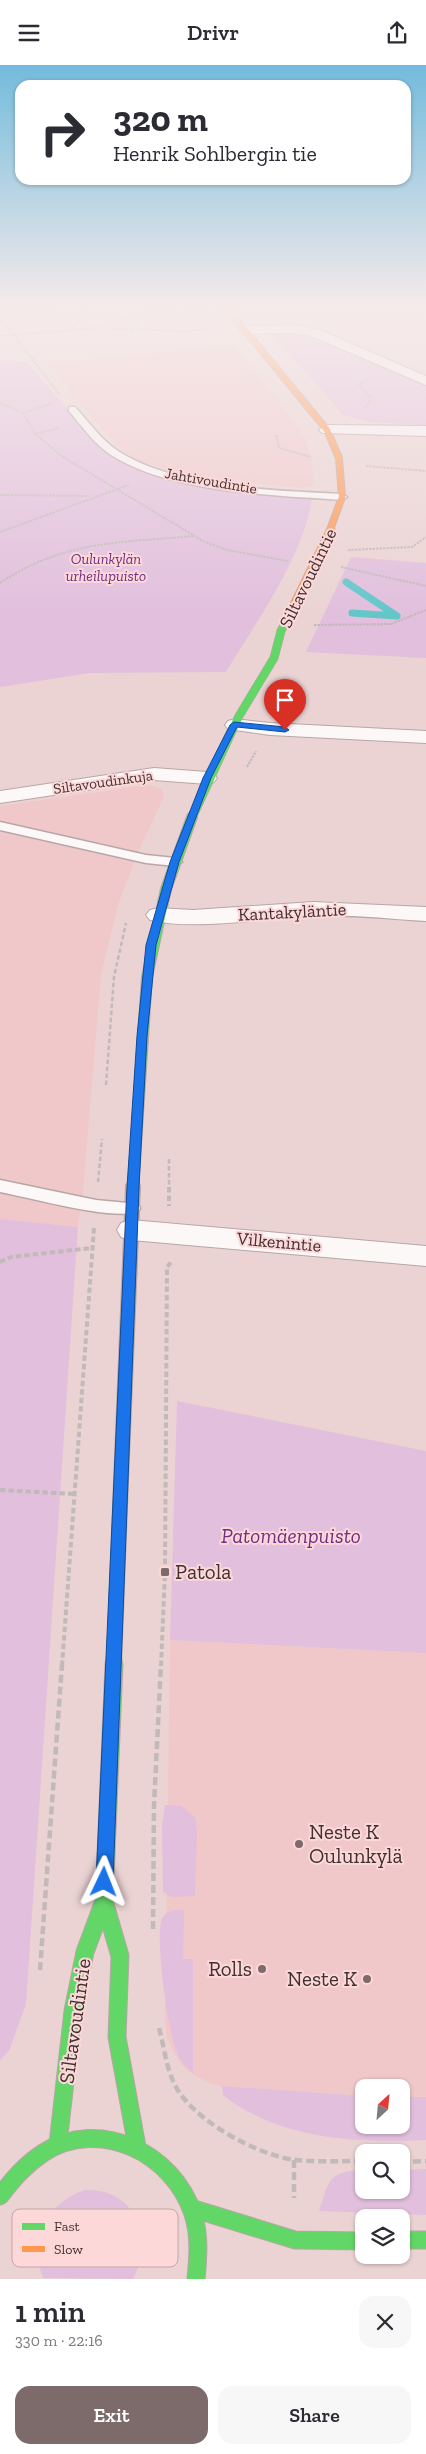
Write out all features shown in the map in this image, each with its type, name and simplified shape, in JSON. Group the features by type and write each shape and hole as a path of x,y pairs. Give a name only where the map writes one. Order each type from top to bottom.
{"main road":[{"name":"Siltavoudintie","path":"58,2144 73,2011 85,1952 104,1901 132,1219 147,977 158,915 175,862 207,778 250,696 268,671 279,647 280,631 336,519 342,497 339,458 328,430 311,409"},
{"name":"Siltavoudintie","path":"104,1901 120,1956 117,2037 137,2147"},
{"path":"0,2194 27,2163 58,2144 76,2138 93,2136 107,2137 137,2147 157,2159 170,2172 181,2187 191,2207 196,2231 198,2257 196,2279"},
{"path":"191,2207 295,2240 355,2241"},
{"path":"410,2240 426,2240"}],"street":[{"path":"328,430 426,431"},
{"path":"234,725 270,729 426,737"},
{"name":"Siltavoudinkuja","path":"0,797 154,774 207,778"},
{"name":"Kantakyläntie","path":"158,915 200,917 313,909 352,909 426,914"},
{"name":"Vilkenintie","path":"132,1219 175,1234 426,1256"}],"lane":[{"name":"Jahtivoudintie","path":"72,409 102,444 124,459 152,470 212,483 301,495 342,497"},
{"path":"0,826 137,857 175,862"},
{"path":"0,1186 96,1206 132,1219"}],"path":[{"path":"15,409 23,413 35,434 64,457 194,536 227,550 296,562"},
{"path":"23,413 34,409"},
{"path":"360,414 364,409"},
{"path":"351,429 352,440 360,466 395,467 426,471"},
{"path":"276,435 279,448 312,458 339,458"},
{"path":"0,532 117,488"},
{"path":"0,495 92,496"},
{"path":"0,583 52,554 88,545 194,536"},
{"path":"349,544 347,550 412,547 426,537"},
{"path":"343,559 339,567 426,586"},
{"path":"315,616 311,625 391,624 426,610"},
{"path":"245,771 261,743 267,738 270,729"},
{"path":"153,1938 154,1805 165,1572 167,1267 174,1257 175,1234 175,1221 170,1213 169,1150"},
{"path":"0,1261 12,1257 92,1248"},
{"path":"0,1490 75,1494"},
{"path":"158,2022 174,2084 200,2116 221,2131 254,2148 294,2160 355,2161"},
{"path":"410,2162 426,2161"}],"shaded area":[{"path":"85,409 285,409 304,436 312,461 314,484 313,486 300,488 210,478 166,470 135,459 114,443"},
{"path":"148,785 162,789 164,797 139,850 118,905 101,974 83,1193 78,1227 0,1219 0,806"},
{"path":"170,1640 426,1653 426,2097 410,2097 410,2079 355,2079 355,2095 222,2086 209,2083 182,2066 167,2038 165,2019"}],"green space":[{"name":"Oulunkylän urheilupuisto","path":"0,409 67,409 102,450 127,464 171,477 209,486 312,497 300,542 289,565 265,610 226,672 90,673 0,687"},
{"path":"338,409 426,409 426,425 369,422 343,415"},
{"path":"351,557 426,563 426,658 306,652"},
{"path":"0,1219 78,1227 26,2004 9,2051 0,2060"},
{"name":"Patomäenpuisto","path":"177,1401 426,1451 426,1653 170,1640"},
{"path":"165,1805 181,1806 195,1817 197,1831 195,1896 172,1897 163,1892 162,1826"},
{"path":"174,1910 184,1910 183,1959 193,1959 193,2074 181,2061 176,2048 171,2032 164,1992 160,1951 161,1922 166,1914"},
{"path":"222,2086 355,2095 355,2134 410,2134 410,2097 426,2097 426,2140 374,2141 347,2139 293,2130 244,2110 223,2095"},
{"path":"426,2169 426,2215 410,2214 410,2209 355,2209 355,2212 319,2211 328,2185 332,2179 343,2172 355,2171 355,2199 410,2199 410,2170"},
{"path":"85,2190 103,2192 117,2197 130,2209 55,2209 72,2196"},
{"path":"40,2267 138,2267 133,2279 43,2278"}],"waterway":[{"path":"346,582 397,616 352,613"}],"traffic: fast":[{"path":"134,1175 147,977 166,889 197,804 239,716 274,658 281,631 290,613"},
{"path":"121,1481 104,1901 120,1956 117,2037 137,2147"},
{"path":"58,2144 73,2011 85,1952 104,1901"},
{"path":"0,2196 20,2170 44,2152 72,2141 100,2139 128,2144 154,2157 175,2179 191,2208 196,2225 198,2243 196,2279"},
{"path":"191,2208 295,2240 355,2241"},
{"path":"410,2240 426,2240"}],"traffic: slow":[{"path":"290,613 336,519 342,497 339,458 327,430 310,409"},
{"path":"121,1481 134,1175"}],"place":[{"name":"Patola","path":"165,1572"},
{"name":"Neste K Oulunkylä","path":"299,1844"},
{"name":"Rolls","path":"262,1969"},
{"name":"Neste K","path":"367,1979"}],"route":[{"path":"104,1882 133,1187 142,1036 151,945 158,915 175,862 207,778 234,725 285,730"}]}
